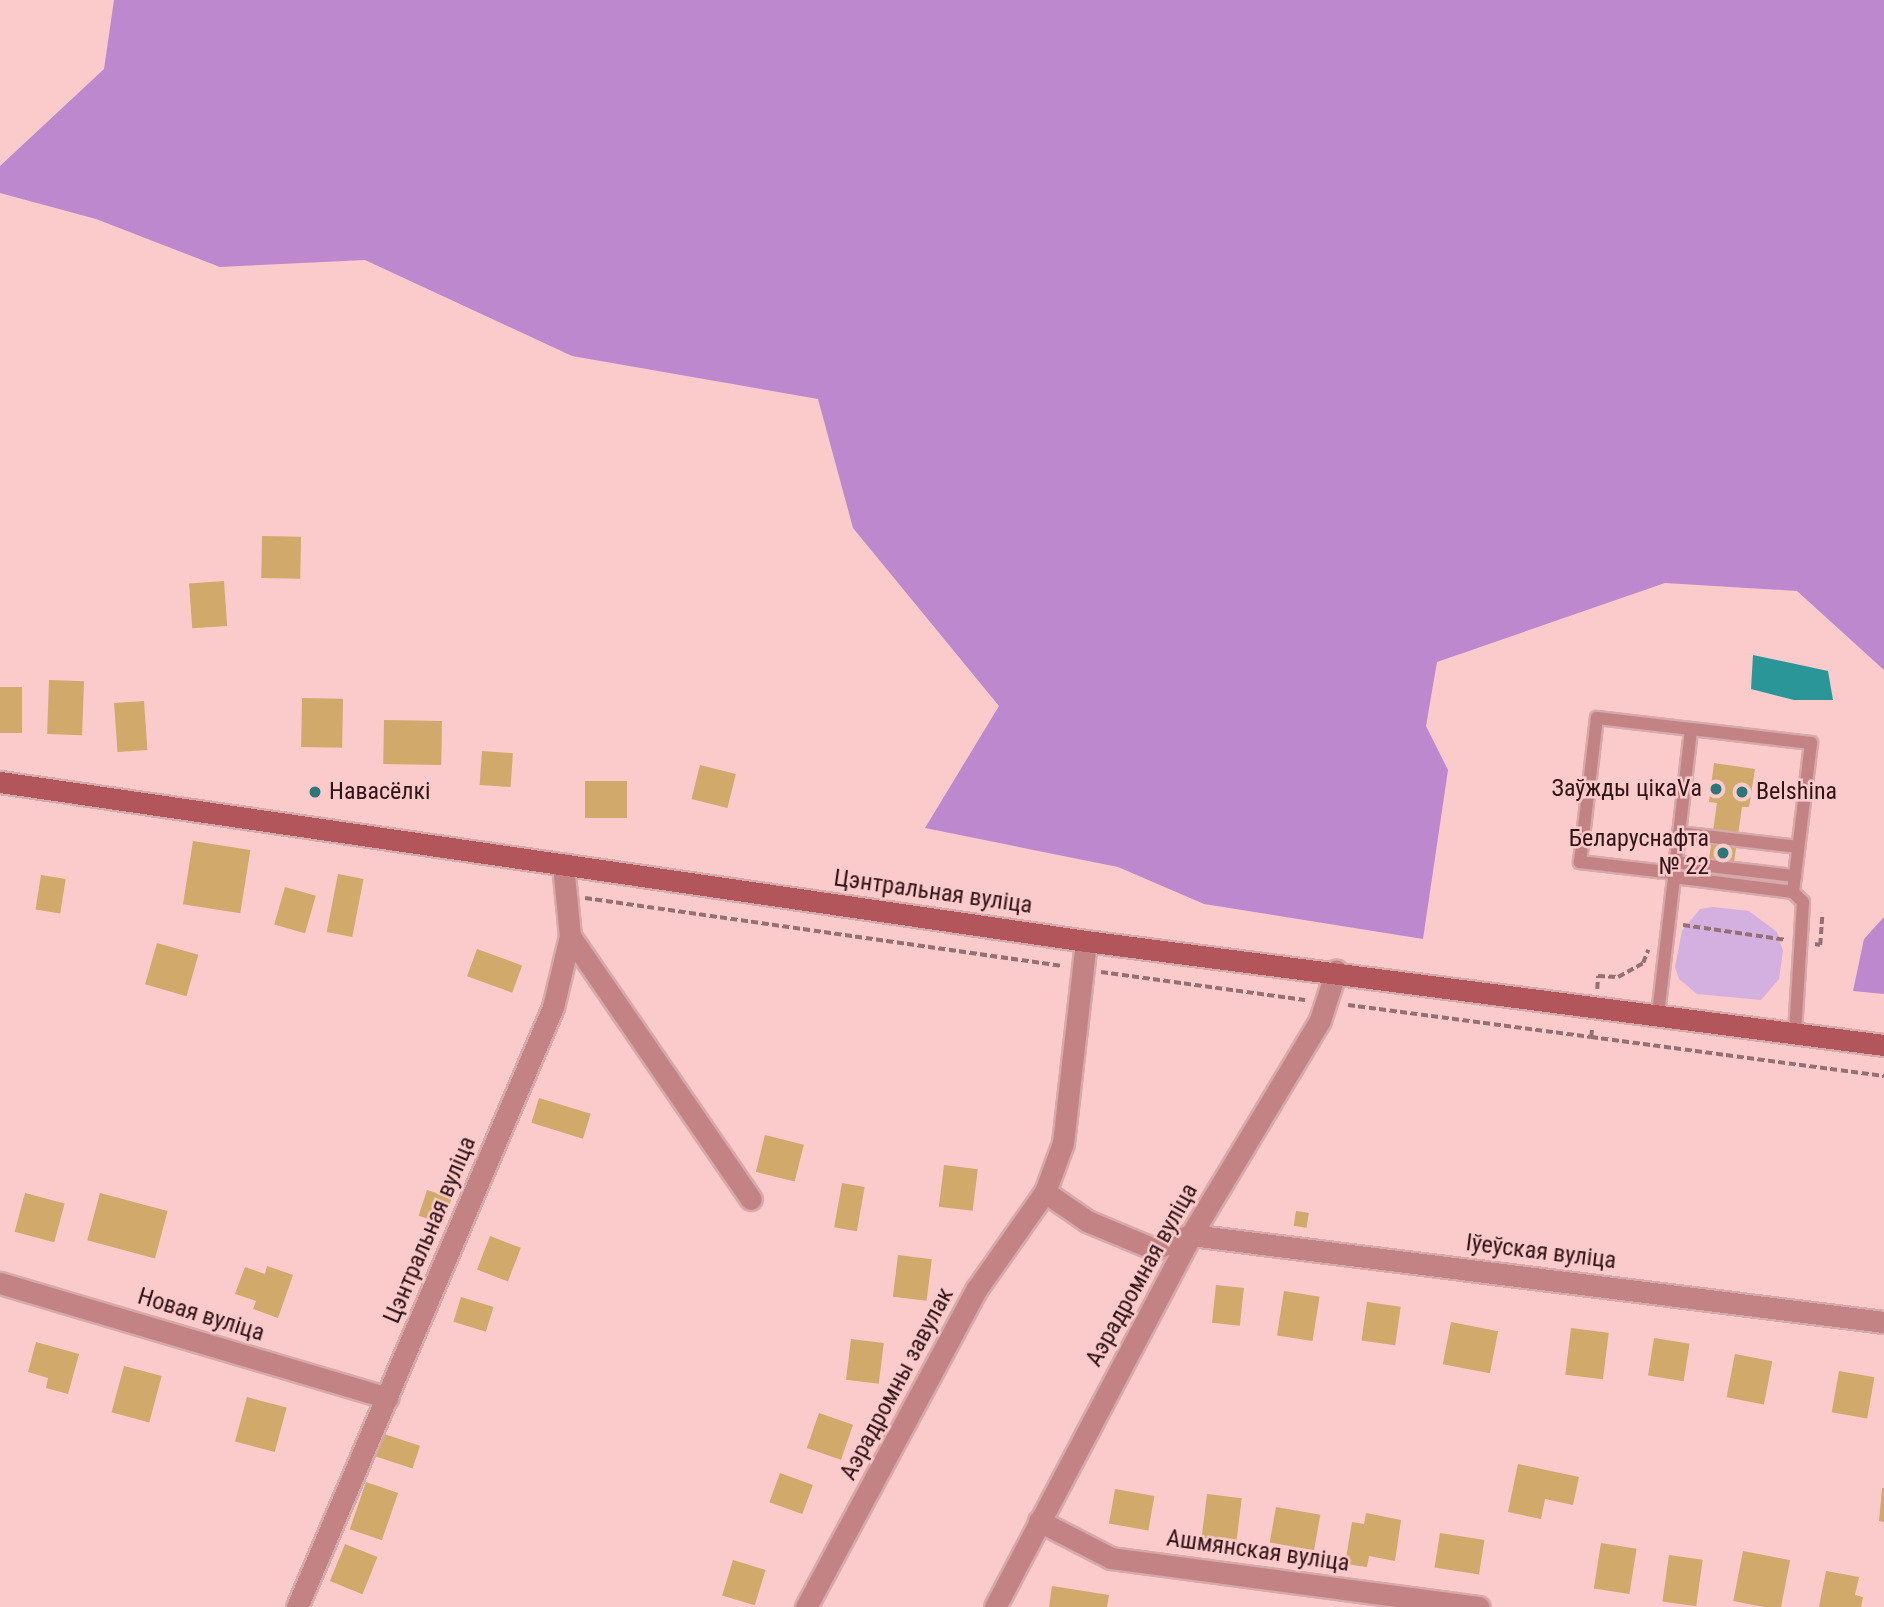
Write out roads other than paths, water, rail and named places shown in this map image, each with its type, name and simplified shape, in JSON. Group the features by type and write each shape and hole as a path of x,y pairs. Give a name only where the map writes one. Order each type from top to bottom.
{"main road":[{"name":"Цэнтральная вуліца","path":"0,782 1087,941 1336,971 1884,1045"}],"street":[{"name":"Цэнтральная вуліца","path":"297,1607 553,1007 570,936 563,864"},
{"path":"570,936 751,1199"},
{"name":"Аэрадромны завулак","path":"806,1607 976,1290 1045,1192 1063,1143 1087,941"},
{"name":"Аэрадромная вуліца","path":"995,1607 1191,1235 1320,1020 1336,971"},
{"path":"1045,1192 1087,1221 1154,1248 1191,1235"},
{"name":"Іўеўская вуліца","path":"1191,1235 1884,1322"},
{"name":"Новая вуліца","path":"0,1283 387,1398"},
{"name":"Ашмянская вуліца","path":"1039,1521 1111,1558 1479,1607"}],"lane":[{"path":"1793,892 1795,876 1798,848 1811,743 1597,718 1580,862 1674,871 1795,876"},
{"path":"1658,1014 1691,729"},
{"path":"1679,833 1798,848"},
{"path":"1674,871 1793,892 1803,902 1795,1032"}],"water":[{"path":"1753,655 1828,671 1833,700 1794,700 1751,689"}],"place":[{"name":"Заўжды цікаVа","path":"1716,789"},
{"name":"Навасёлкі","path":"315,792"},
{"name":"Belshina","path":"1742,792"},
{"name":"Беларуснафта № 22","path":"1723,853"}]}
